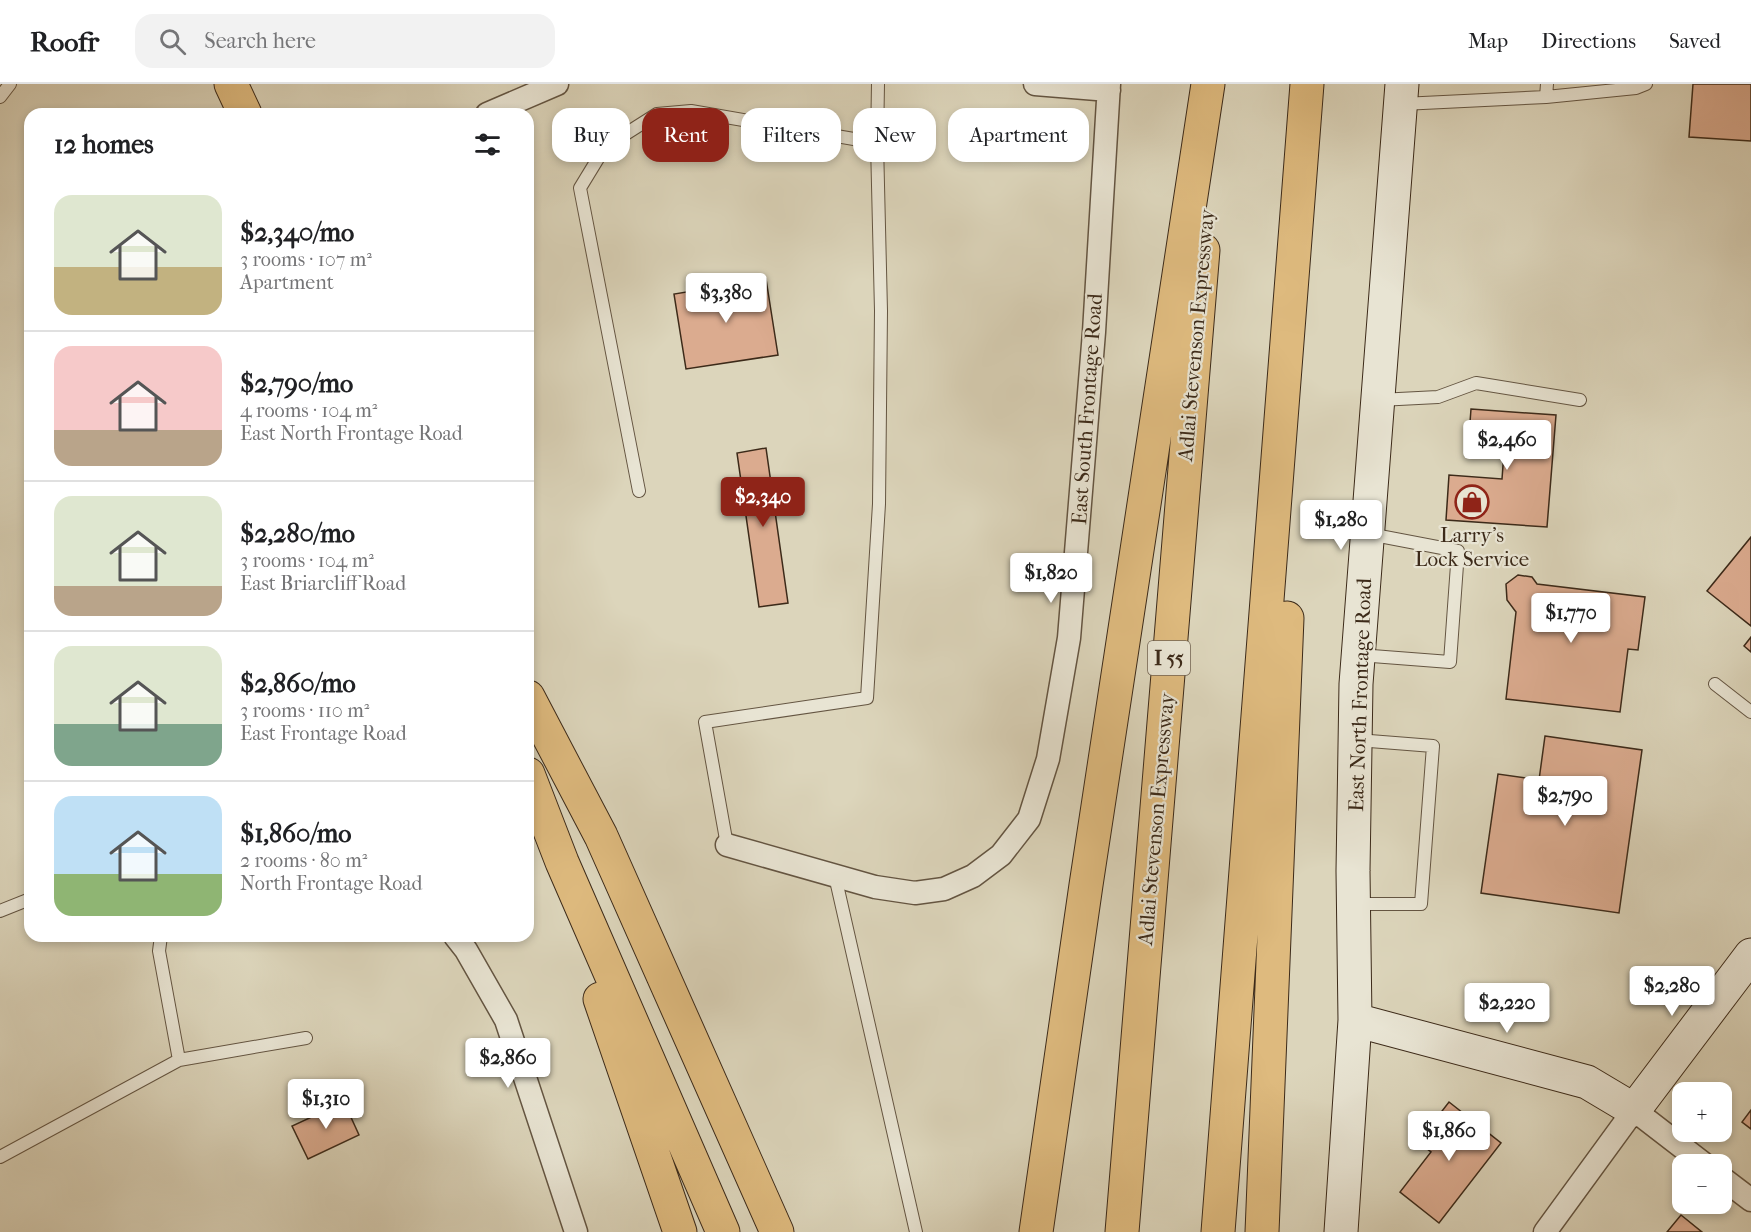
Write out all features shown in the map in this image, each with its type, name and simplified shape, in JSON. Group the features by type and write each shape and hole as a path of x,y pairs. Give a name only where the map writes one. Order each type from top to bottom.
{"main road":[{"path":"231,84 242,108"},
{"path":"1036,1232 1086,885 1208,84"},
{"name":"Adlai Stevenson Expressway","path":"1122,1232 1217,84"},
{"path":"1218,1232 1306,94"},
{"path":"1262,1232 1268,1138 1306,94"},
{"path":"534,708 601,836 777,1232"},
{"path":"534,790 562,862 723,1232"},
{"path":"534,807 680,1232"}],"street":[{"path":"501,108 556,84"},
{"name":"East South Frontage Road","path":"728,845 875,887 915,893 944,890 973,876 1001,855 1029,819 1048,759 1069,638 1094,332 1109,87 1035,84"},
{"name":"East North Frontage Road","path":"1341,1232 1356,1020 1354,904 1359,655 1402,94"},
{"path":"460,942 506,1020 576,1232"},
{"path":"1545,1232 1751,955"},
{"path":"1356,1020 1587,1082 1634,1110 1691,1154"},
{"path":"1732,1186 1751,1200"}],"lane":[{"path":"0,97 10,84"},
{"path":"878,84 878,108"},
{"path":"1402,94 1636,88 1646,84"},
{"path":"639,491 580,188 605,147 657,114 691,111 853,139"},
{"path":"728,845 705,722 867,698 879,504 881,311 877,162"},
{"path":"1378,400 1438,397 1476,383 1580,400"},
{"path":"1359,655 1450,662 1458,551 1368,533"},
{"path":"1716,684 1751,712"},
{"path":"1354,904 1421,903 1433,746 1356,740"},
{"path":"835,876 916,1232"},
{"path":"0,911 24,901"},
{"path":"160,942 159,951 179,1060"},
{"path":"0,1157 179,1060 306,1038"}],"building":[{"path":"1693,84 1751,84 1751,141 1689,137"},
{"path":"766,279 778,355 686,369 674,294"},
{"path":"1471,409 1556,415 1547,527 1446,520 1449,475 1502,479 1504,452 1468,449"},
{"path":"766,448 788,603 759,607 737,453"},
{"path":"1751,537 1751,626 1707,591"},
{"path":"1518,575 1532,577 1537,584 1645,597 1638,650 1628,649 1620,712 1506,699 1516,612 1507,600 1506,584"},
{"path":"1751,637 1751,652 1744,646"},
{"path":"1545,736 1642,750 1619,913 1481,893 1498,774 1539,780"},
{"path":"344,1102 359,1135 308,1159 292,1126"},
{"path":"1449,1102 1501,1143 1439,1223 1400,1192 1431,1152 1418,1142"},
{"path":"1751,1110 1751,1129 1742,1122"},
{"path":"1681,1215 1702,1232 1667,1232"}],"place":[{"name":"Larry’s Lock Service","path":"1472,502"}]}
